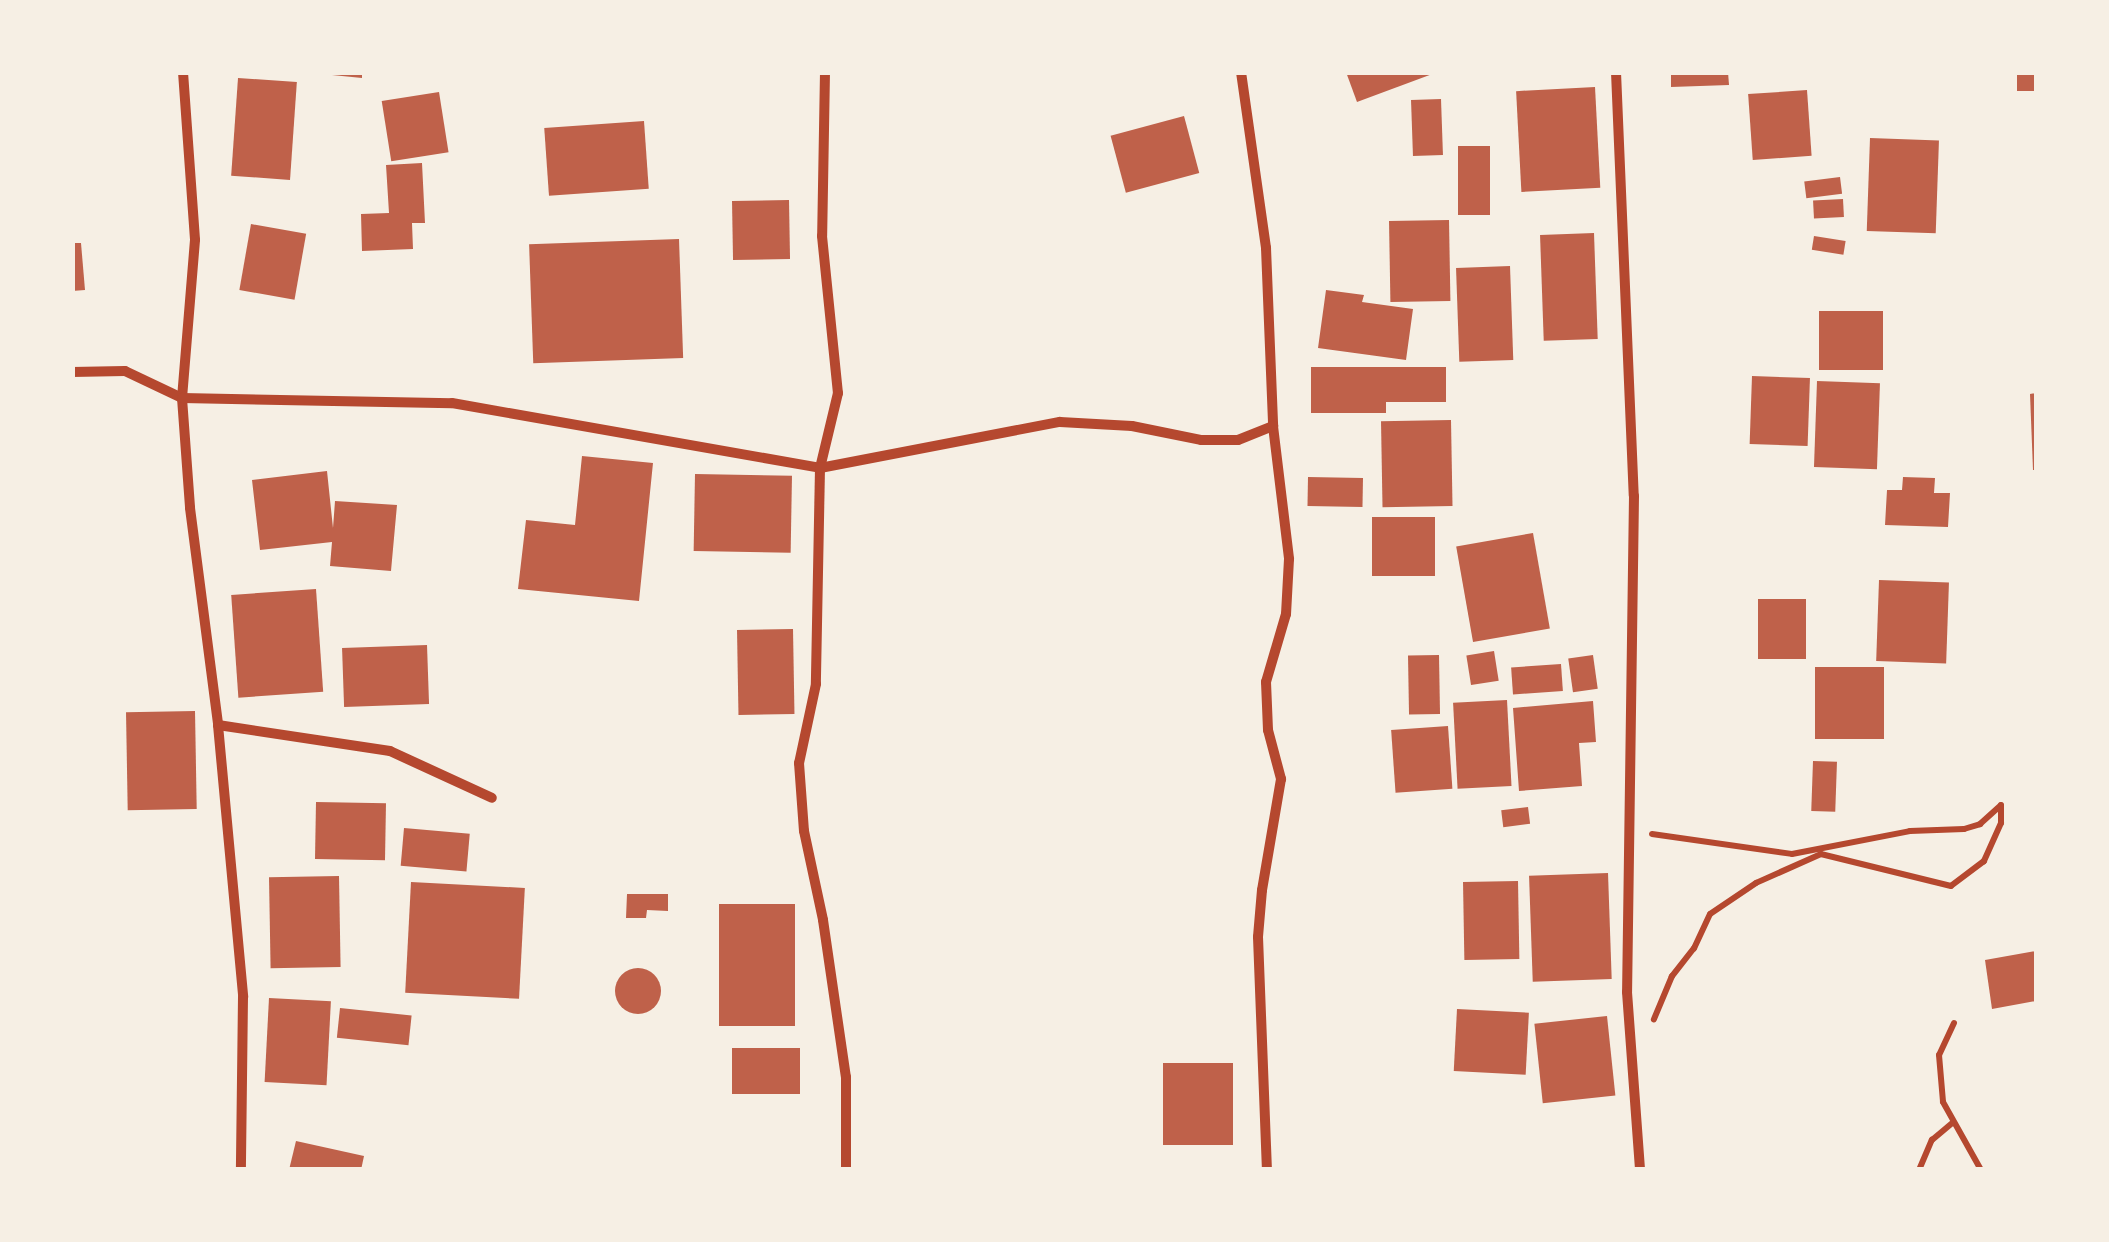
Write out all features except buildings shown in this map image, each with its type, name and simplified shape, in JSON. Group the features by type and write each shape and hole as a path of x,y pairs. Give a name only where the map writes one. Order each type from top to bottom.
{"street":[{"path":"183,72 196,240 182,398 192,526 218,725 243,997 242,1170"},
{"path":"825,72 822,236 838,392 820,468 816,684 800,762 804,831 823,920 846,1076 846,1170"},
{"path":"1241,72 1266,248 1273,426 1289,559 1286,614 1266,682 1268,730 1282,779 1262,890 1258,937 1267,1170"},
{"path":"1616,72 1634,496 1630,1036 1640,1170"},
{"path":"72,372 124,371 182,398 452,404 820,468 1060,422 1132,426 1201,440 1238,440 1273,426"},
{"path":"218,725 390,751 492,798"}],"path":[{"path":"1629,832 1792,854 1910,830 1964,829 1980,824 2001,805 2001,823 1984,861 1950,886 1820,854 1756,882 1710,914 1694,948 1672,976 1649,1028 1630,1036"},
{"path":"1954,1024 1939,1055 1943,1102 1981,1170"},
{"path":"1919,1170 1932,1140 1952,1123"}]}
